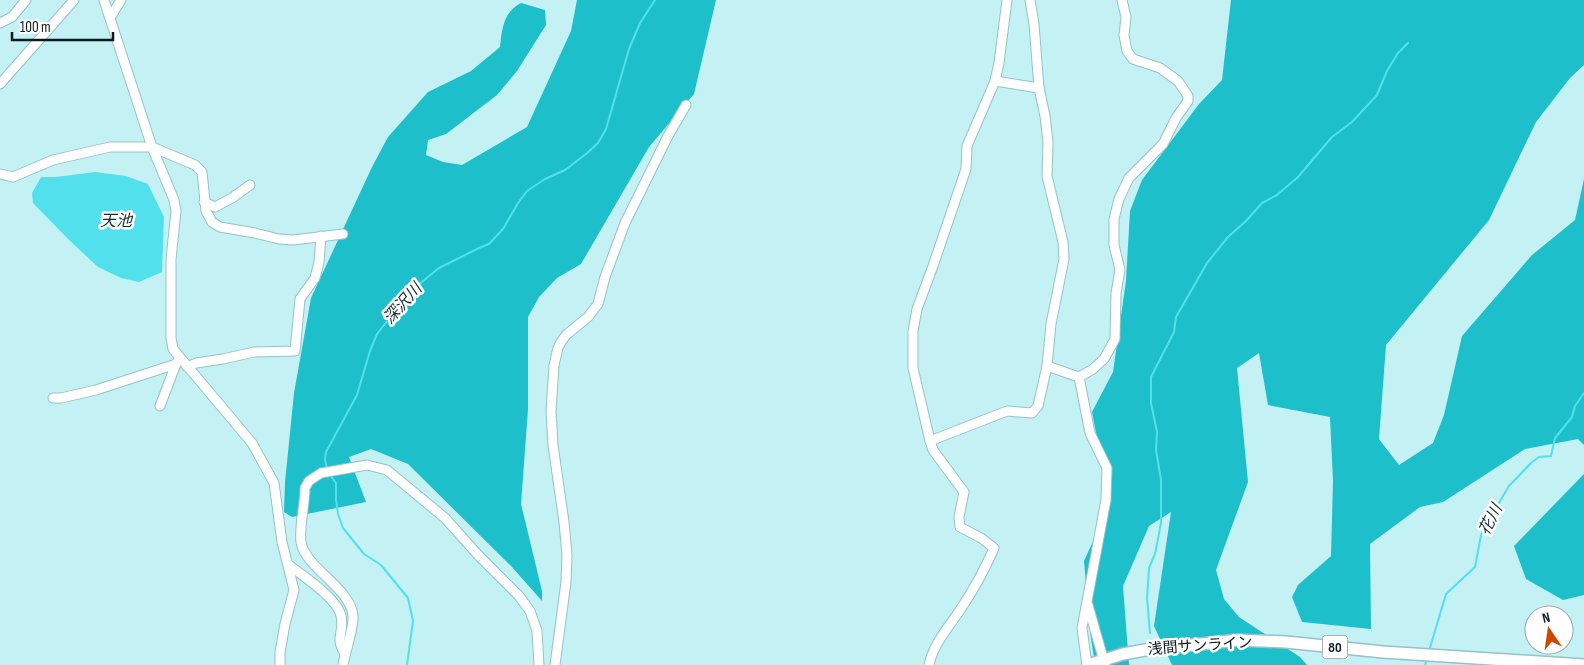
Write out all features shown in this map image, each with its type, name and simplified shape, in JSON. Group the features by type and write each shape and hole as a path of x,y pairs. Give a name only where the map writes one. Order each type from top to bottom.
{"main road":[{"name":"浅間サンライン","path":"1086,661 1104,662 1123,654 1145,650 1238,640 1286,642 1383,652 1584,665"}],"street":[{"path":"0,23 12,17 26,0"},
{"path":"0,84 74,0"},
{"path":"104,0 152,148 174,200 176,211 171,260 171,338 173,349 178,361 187,367 252,443 274,483 282,542 294,590 285,624 280,652 280,665"},
{"path":"110,18 121,0"},
{"path":"929,665 930,659 945,630 962,608 994,548 981,538 960,527 959,517 964,492 934,450 930,441 913,368 913,332 917,309 966,169 967,146 995,81 1007,0"},
{"path":"930,441 1007,411 1032,414 1038,406 1047,366 1051,324 1064,259 1063,242 1047,176 1048,142 1039,88 1034,24 1030,0"},
{"path":"1047,366 1079,376 1092,369 1104,359 1116,339 1116,293 1120,270 1114,245 1114,220 1119,199 1129,178 1163,144 1176,118 1188,100 1188,96 1178,81 1160,68 1133,59 1127,51 1124,35 1126,17 1122,0"},
{"path":"995,81 1039,88"},
{"path":"555,665 566,582 567,555 553,445 551,411 554,365 561,342 588,317 598,304 624,223 668,136 686,105"},
{"path":"0,174 13,178 53,160 110,147 152,148 195,166 202,172 206,211 212,222 220,227 279,239 305,239 343,234"},
{"path":"204,202 215,207 250,185"},
{"path":"187,367 196,363 254,352 295,351 300,299 315,278 322,236"},
{"path":"53,398 96,390 178,361"},
{"path":"160,406 178,361"},
{"path":"1079,376 1090,433 1107,468 1106,500 1082,628 1086,661"},
{"path":"343,665 354,618 352,605 309,558 301,543 305,488 309,481 321,473 367,465 387,470 445,518 478,556 519,596 530,611 537,631 539,665"},
{"path":"289,565 336,604 341,615 340,646 345,654"},
{"path":"1087,603 1104,662"}],"shaded area":[{"path":"577,0 716,0 694,94 649,147 581,264 557,278 539,297 528,317 528,409 521,504 542,591 542,601 512,567 408,464 371,449 349,457 366,502 292,517 284,512 285,482 294,393 311,298 388,137 428,92 471,71 500,47 504,22 510,11 521,3 545,10 546,25 517,71 497,95 446,134 428,140 426,155 443,162 462,165 527,127 571,31"},
{"path":"1231,0 1584,0 1584,65 1570,78 1536,122 1489,220 1386,345 1379,439 1399,465 1433,443 1444,415 1462,336 1532,255 1575,220 1584,179 1584,445 1578,439 1525,449 1443,502 1420,507 1370,544 1371,629 1302,622 1292,597 1298,585 1331,556 1333,481 1330,417 1268,405 1259,353 1237,368 1248,482 1216,570 1224,599 1239,617 1300,657 1307,665 1172,665 1154,626 1171,512 1149,526 1123,586 1129,665 1095,665 1084,561 1110,504 1092,412 1113,372 1126,281 1130,211 1142,180 1199,104 1222,80"},
{"path":"1584,474 1584,595 1563,600 1526,579 1514,546"}],"water":[{"name":"天池","path":"95,172 126,176 148,184 164,217 162,272 139,282 121,278 98,267 33,203 32,193 41,177"}],"waterway":[{"name":"深沢川","path":"327,469 326,452 357,395 377,334 412,290 439,268 489,244 503,229 527,191 545,179 565,170 598,143 606,129 629,49 640,23 655,0"},
{"path":"1150,633 1147,598 1149,568 1155,554 1161,523 1161,480 1156,450 1157,432 1151,403 1151,377 1174,332 1176,317 1207,263 1228,237 1262,203 1277,195 1298,177 1332,137 1352,122 1377,95 1387,71 1398,53 1408,43"},
{"name":"花川","path":"1429,651 1446,594 1475,567 1481,535 1509,486 1539,457 1551,456 1555,438 1572,417 1575,406 1584,393"},
{"name":"深沢川","path":"330,475 336,483 338,514 343,528 364,554 381,565 408,598 413,621 407,665"},
{"name":"花川","path":"1425,665 1427,658"}]}
